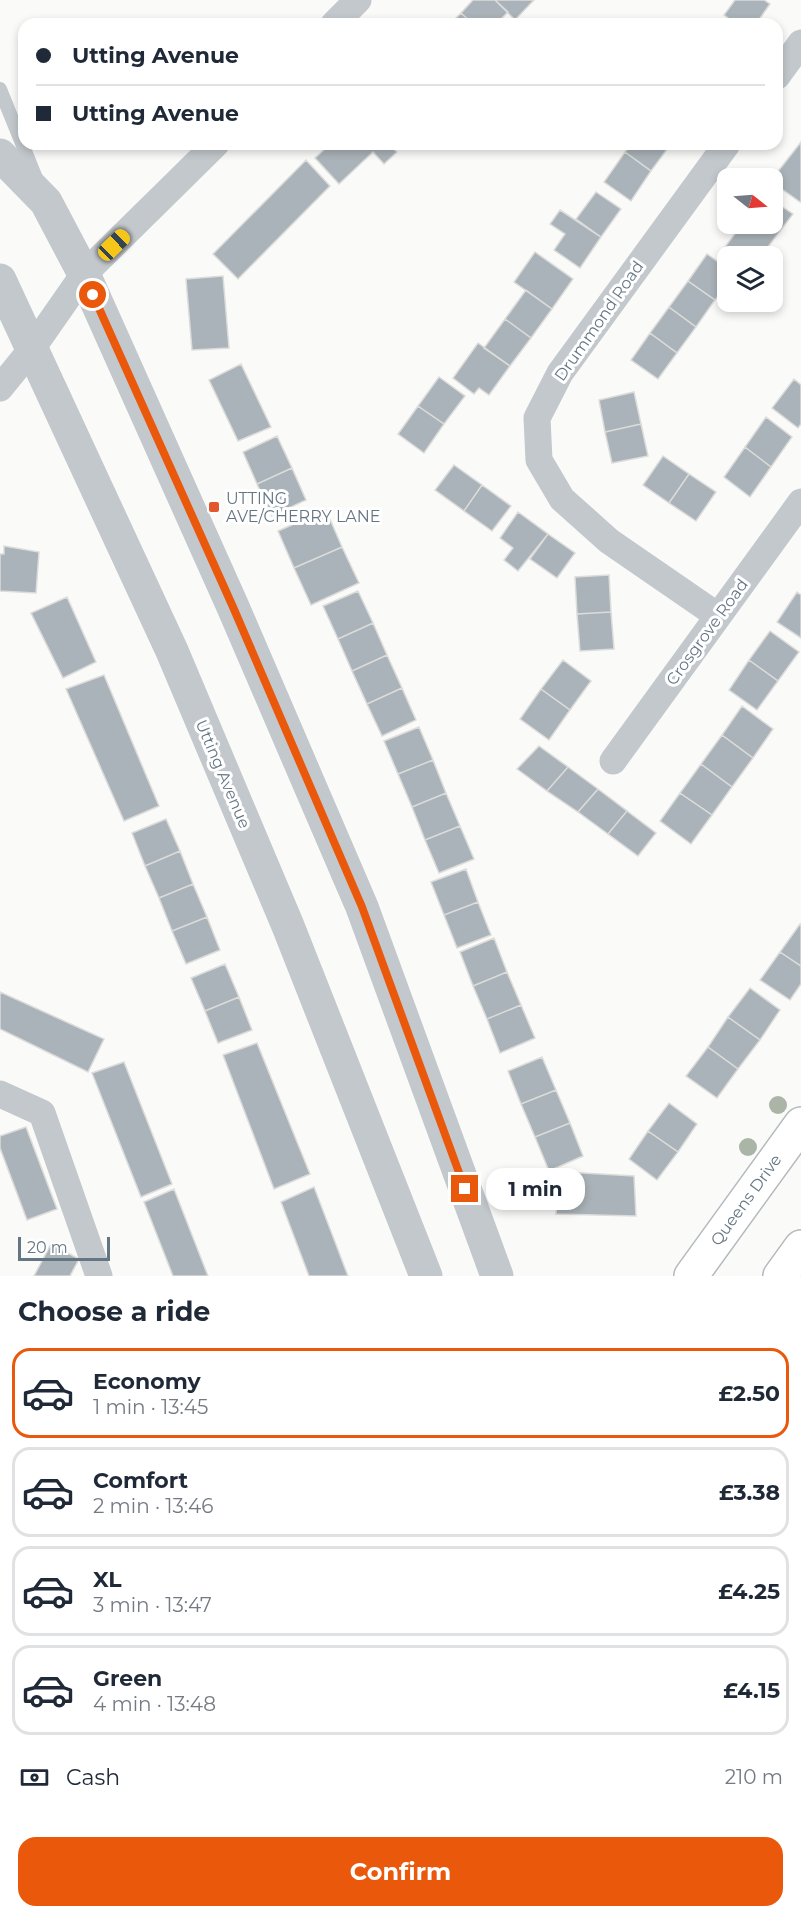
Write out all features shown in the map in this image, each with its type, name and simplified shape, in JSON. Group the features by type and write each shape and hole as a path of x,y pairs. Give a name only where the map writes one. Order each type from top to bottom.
{"highway":[{"name":"Queens Drive","path":"691,1276 801,1124"},
{"path":"780,1276 801,1247"}],"street":[{"path":"340,18 358,0"},
{"path":"783,68 801,43"},
{"path":"0,388 31,350 84,274 210,150"},
{"name":"Drummond Road","path":"718,616 609,541 562,500 539,460 537,418 560,373 723,150"},
{"path":"0,155 46,202 84,274 233,607 362,907 497,1276"},
{"name":"Utting Avenue","path":"0,280 172,651 288,926 426,1276"},
{"name":"Crosgrove Road","path":"613,761 801,502"},
{"path":"0,1094 42,1113 99,1276"}],"lane":[{"path":"0,89 18,133"},
{"path":"25,150 46,202"}],"building":[{"path":"473,0 495,0 508,12 502,18 466,18 461,13"},
{"path":"495,0 534,0 517,18 513,18"},
{"path":"735,0 764,0 770,4 760,18 728,18 724,15"},
{"path":"461,13 466,18 456,18"},
{"path":"801,142 801,202 783,190 783,168 781,168"},
{"path":"324,150 395,150 397,152 384,164 373,152 339,184 315,158"},
{"path":"626,150 667,150 651,171 625,152"},
{"path":"625,152 651,171 631,201 604,182"},
{"path":"306,160 330,186 238,279 213,254"},
{"path":"596,192 621,209 601,237 576,219"},
{"path":"783,207 793,214 783,227"},
{"path":"560,210 601,237 580,268 554,250 565,234 550,224"},
{"path":"735,234 778,234 769,246 726,246"},
{"path":"535,252 573,279 552,309 514,282"},
{"path":"707,254 717,261 717,298 715,300 688,281"},
{"path":"223,276 229,348 192,350 186,279"},
{"path":"688,281 715,300 696,327 669,307"},
{"path":"526,290 552,309 531,338 505,319"},
{"path":"669,307 696,327 677,353 650,333"},
{"path":"505,319 531,338 510,366 484,348"},
{"path":"650,333 677,353 658,379 631,360"},
{"path":"478,343 510,366 489,395 479,388 474,394 453,378"},
{"path":"241,364 271,427 238,441 209,380"},
{"path":"439,377 465,396 444,424 418,406"},
{"path":"794,379 801,385 801,424 798,428 772,408"},
{"path":"634,392 641,424 605,432 599,400"},
{"path":"418,406 444,424 424,453 398,434"},
{"path":"766,417 792,437 771,467 745,447"},
{"path":"641,424 648,456 612,463 605,432"},
{"path":"277,436 292,468 257,484 243,452"},
{"path":"745,447 771,467 750,497 724,477"},
{"path":"663,456 689,474 669,503 643,485"},
{"path":"454,465 482,485 464,511 435,490"},
{"path":"292,468 306,500 272,516 257,484"},
{"path":"689,474 716,492 696,521 669,503"},
{"path":"482,485 511,506 492,531 464,511"},
{"path":"326,510 342,547 294,568 278,531"},
{"path":"518,512 548,534 518,571 504,560 513,548 500,538"},
{"path":"548,534 575,553 557,578 530,559"},
{"path":"4,546 39,552 36,593 0,591 0,554 4,554"},
{"path":"342,547 359,583 311,605 294,568"},
{"path":"609,575 611,612 577,614 575,577"},
{"path":"358,591 373,623 338,639 323,606"},
{"path":"797,592 801,595 801,638 777,622"},
{"path":"67,597 96,662 63,678 31,613"},
{"path":"611,612 614,649 580,651 577,614"},
{"path":"373,623 387,655 352,671 338,639"},
{"path":"770,631 799,652 778,681 749,660"},
{"path":"387,655 402,688 367,704 352,671"},
{"path":"563,660 591,681 570,710 541,689"},
{"path":"749,660 778,681 757,710 729,690"},
{"path":"104,675 159,806 124,821 66,689"},
{"path":"402,688 416,720 382,736 367,704"},
{"path":"541,689 570,710 549,740 520,719"},
{"path":"742,706 773,729 753,758 722,735"},
{"path":"419,727 433,760 398,774 384,741"},
{"path":"722,735 753,758 732,787 701,764"},
{"path":"539,746 568,767 547,791 517,769"},
{"path":"433,760 446,793 412,807 398,774"},
{"path":"701,764 732,787 712,815 680,793"},
{"path":"568,767 598,789 578,812 547,791"},
{"path":"598,789 627,811 608,834 578,812"},
{"path":"446,793 460,826 425,840 412,807"},
{"path":"680,793 712,815 691,844 660,821"},
{"path":"627,811 656,833 638,856 608,834"},
{"path":"166,819 180,851 145,866 132,833"},
{"path":"460,826 474,859 439,873 425,840"},
{"path":"180,851 193,884 159,898 145,866"},
{"path":"466,869 478,902 444,915 431,882"},
{"path":"193,884 207,917 172,931 159,898"},
{"path":"478,902 491,935 457,948 444,915"},
{"path":"207,917 220,950 186,964 172,931"},
{"path":"801,924 801,966 780,952"},
{"path":"494,938 507,972 473,986 460,952"},
{"path":"780,952 801,966 801,984 790,1000 760,980"},
{"path":"225,964 239,997 205,1011 191,978"},
{"path":"507,972 521,1005 487,1019 473,986"},
{"path":"750,988 780,1010 760,1040 728,1017"},
{"path":"0,992 104,1039 88,1072 0,1029"},
{"path":"239,997 252,1030 218,1043 205,1011"},
{"path":"521,1005 535,1038 500,1053 487,1019"},
{"path":"728,1017 760,1040 738,1069 708,1047"},
{"path":"257,1043 310,1174 274,1189 223,1055"},
{"path":"708,1047 738,1069 717,1098 686,1076"},
{"path":"542,1057 556,1090 521,1104 508,1071"},
{"path":"124,1062 172,1184 141,1197 92,1073"},
{"path":"556,1090 570,1123 535,1137 521,1104"},
{"path":"669,1103 697,1124 678,1152 648,1131"},
{"path":"570,1123 583,1156 549,1171 535,1137"},
{"path":"26,1127 57,1209 27,1220 0,1148 0,1136"},
{"path":"648,1131 678,1152 657,1180 629,1159"},
{"path":"566,1172 634,1176 636,1216 556,1214 557,1193 564,1195"},
{"path":"314,1187 348,1276 309,1276 281,1202"},
{"path":"174,1189 208,1276 173,1276 144,1202"},
{"path":"51,1244 79,1259 70,1276 34,1276"}],"place":[{"name":"UTTING AVE/CHERRY LANE","path":"214,507"}],"route":[{"path":"93,295 233,607 362,907 465,1189"}]}
